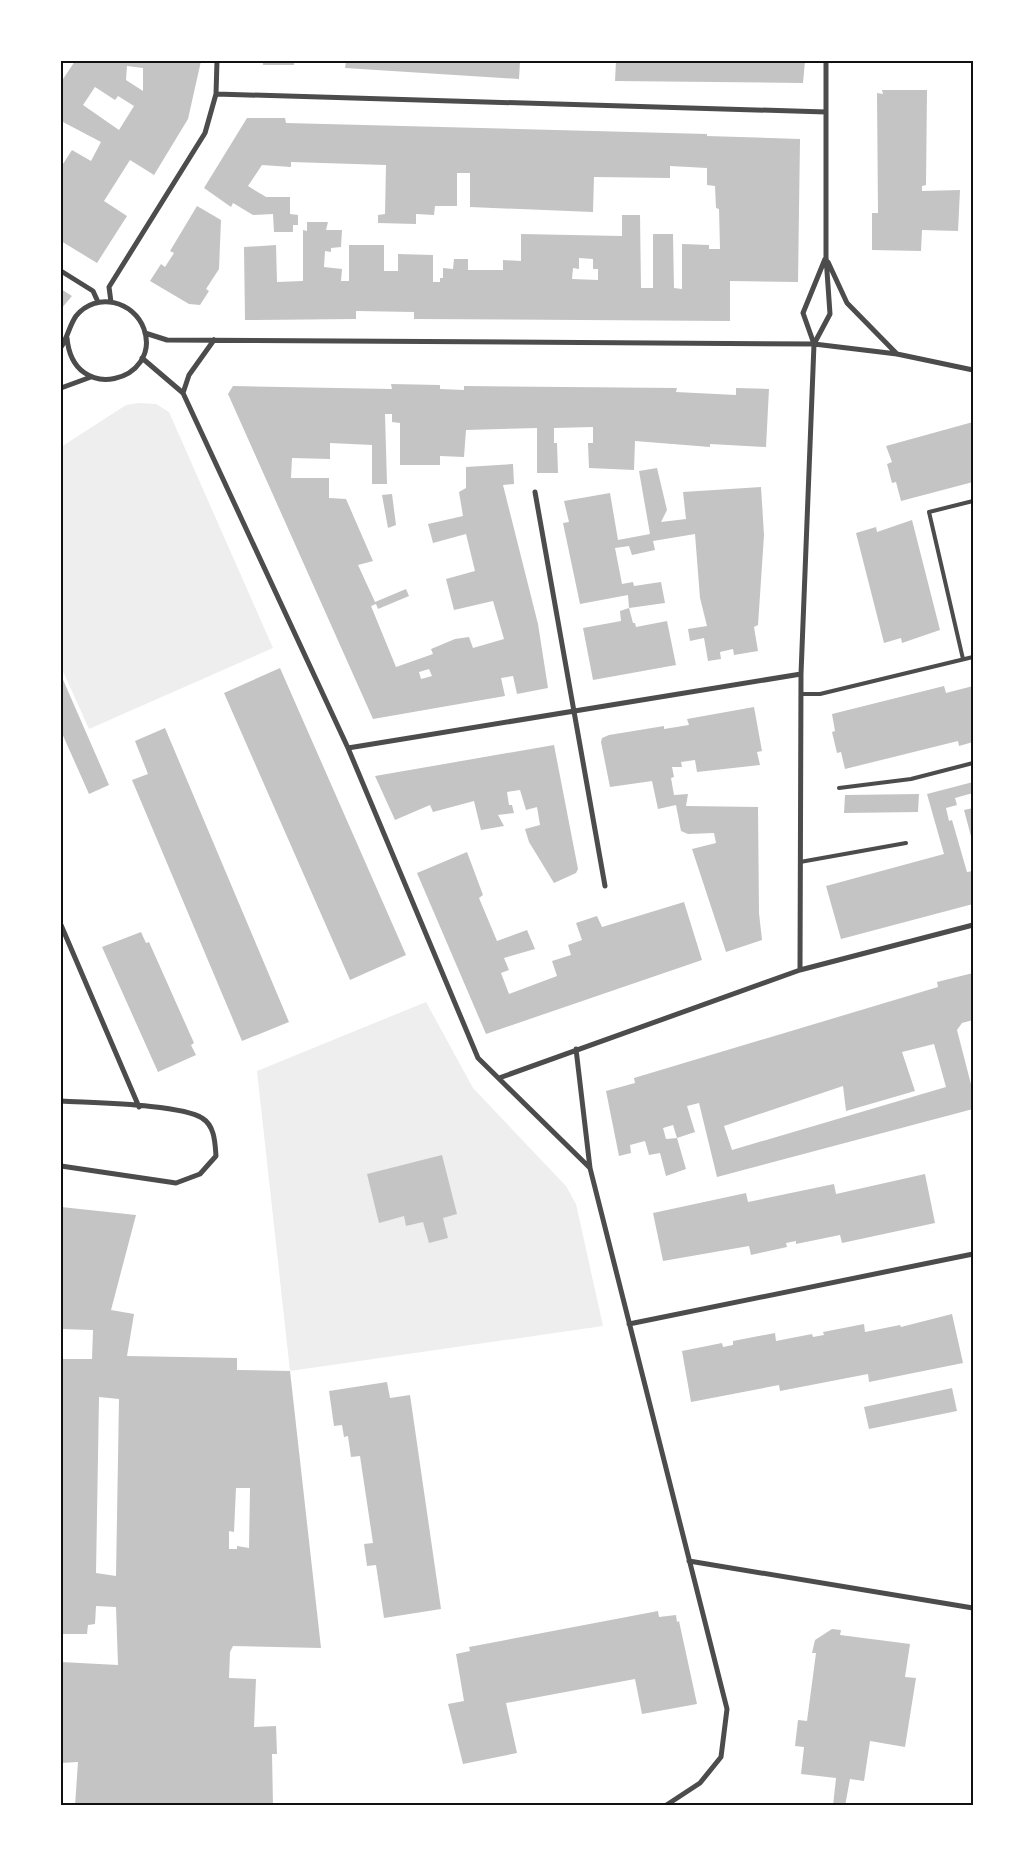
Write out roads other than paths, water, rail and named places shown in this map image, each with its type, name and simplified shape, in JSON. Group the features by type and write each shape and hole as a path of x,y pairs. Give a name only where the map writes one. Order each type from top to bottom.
{"street":[{"path":"111,302 109,287 205,133 216,94 217,61"},
{"path":"814,344 830,314 826,256 826,61"},
{"path":"216,94 826,112"},
{"path":"800,970 800,694 814,344 803,313 826,256"},
{"path":"826,256 847,303 897,354"},
{"path":"61,271 92,291 98,302"},
{"path":"98,302 111,302 123,305 133,312 141,322 145,333 146,346 142,358 126,375 103,380 91,377 73,361 68,350 68,338 70,326 77,315 87,307 98,302"},
{"path":"145,333 167,340 814,344 897,354 973,370"},
{"path":"61,347 68,338"},
{"path":"183,393 189,375 214,340"},
{"path":"142,358 183,393 348,748 478,1058 590,1168"},
{"path":"61,388 91,377"},
{"path":"535,492 605,886"},
{"path":"348,748 801,674"},
{"path":"61,925 139,1107"},
{"path":"499,1078 800,970 973,925"},
{"path":"576,1049 590,1168 727,1709 721,1757 700,1783 665,1806"},
{"path":"61,1101 175,1109 203,1118 214,1134 216,1156 200,1174 176,1183 61,1166"},
{"path":"629,1324 973,1254"},
{"path":"690,1561 973,1608"}],"lane":[{"path":"963,659 929,512 973,501"},
{"path":"800,694 820,694 973,657"},
{"path":"840,788 911,779 973,763"},
{"path":"800,862 906,843"}]}
